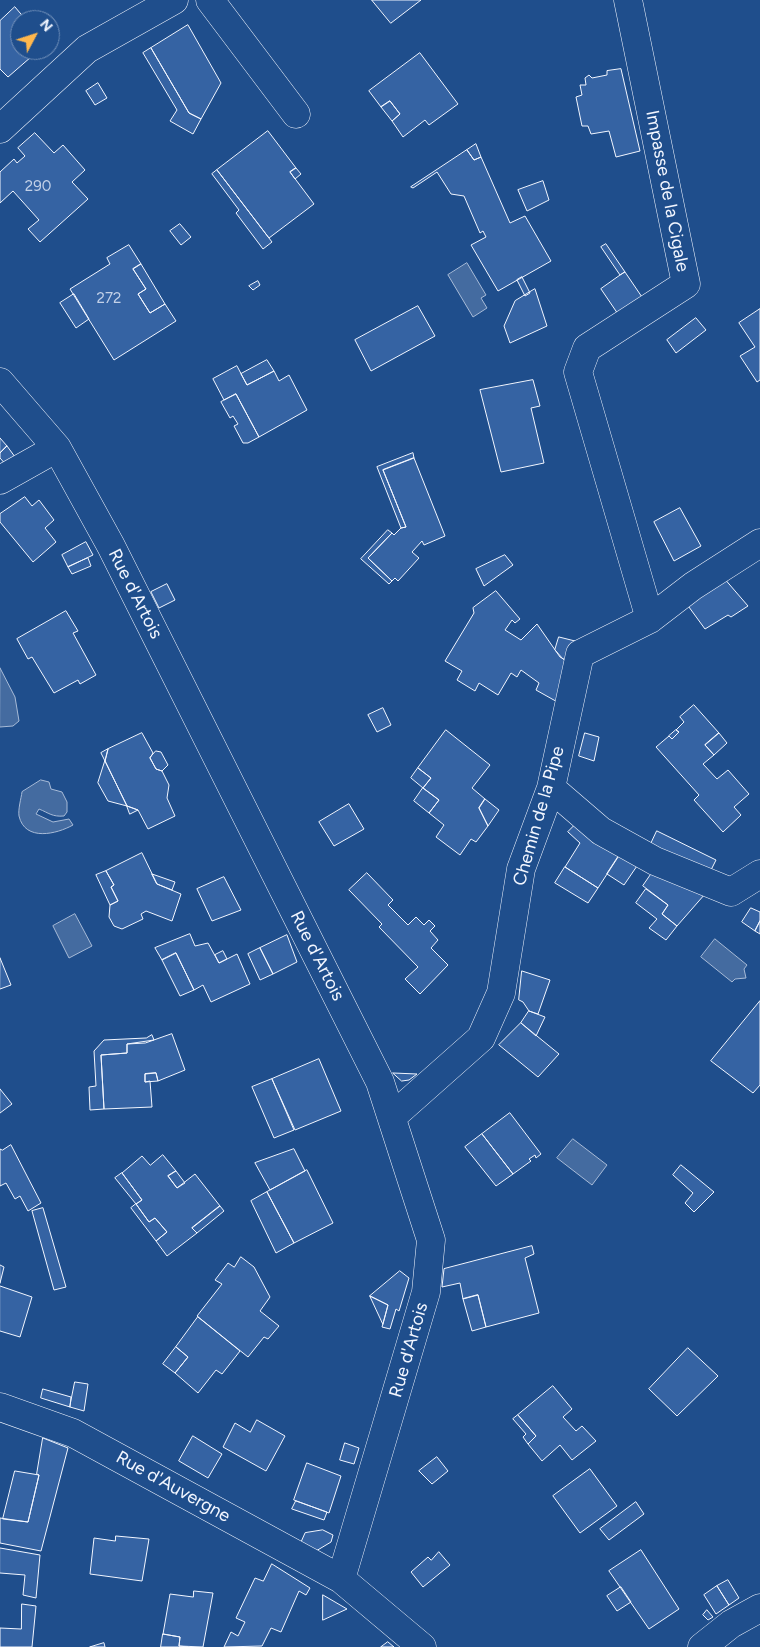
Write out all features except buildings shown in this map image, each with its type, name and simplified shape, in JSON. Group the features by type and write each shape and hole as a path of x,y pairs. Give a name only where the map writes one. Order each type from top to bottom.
{"street":[{"path":"0,128 87,49 174,0"},
{"path":"210,0 296,114"},
{"name":"Impasse de la Cigale","path":"628,0 686,284 587,348 578,372 650,619"},
{"name":"Rue d'Artois","path":"0,382 57,448 111,546 380,1082 393,1116 431,1240 426,1292 342,1579"},
{"path":"0,480 57,448"},
{"name":"Chemin de la Pipe","path":"393,1116 481,1038 501,993 521,869 550,788 580,654 650,619 693,586 760,543"},
{"path":"550,788 601,831 655,861 731,892 760,874"},
{"name":"Rue d'Auvergne","path":"0,1407 73,1433 342,1579 422,1647"},
{"path":"702,1647 731,1624 760,1608"}],"water":[{"path":"467,263 486,295 481,298 487,308 473,317 448,275"},
{"path":"0,668 15,697 19,721 13,726 0,727"},
{"path":"41,780 49,782 51,789 62,792 67,802 67,812 64,816 56,816 39,809 36,814 53,822 69,819 73,825 59,831 42,834 28,830 22,824 19,816 19,807 22,792"},
{"path":"75,914 92,946 69,958 53,926"},
{"path":"715,939 747,965 744,969 746,978 735,979 732,982 701,957"},
{"path":"573,1139 607,1165 592,1185 557,1158"}]}
